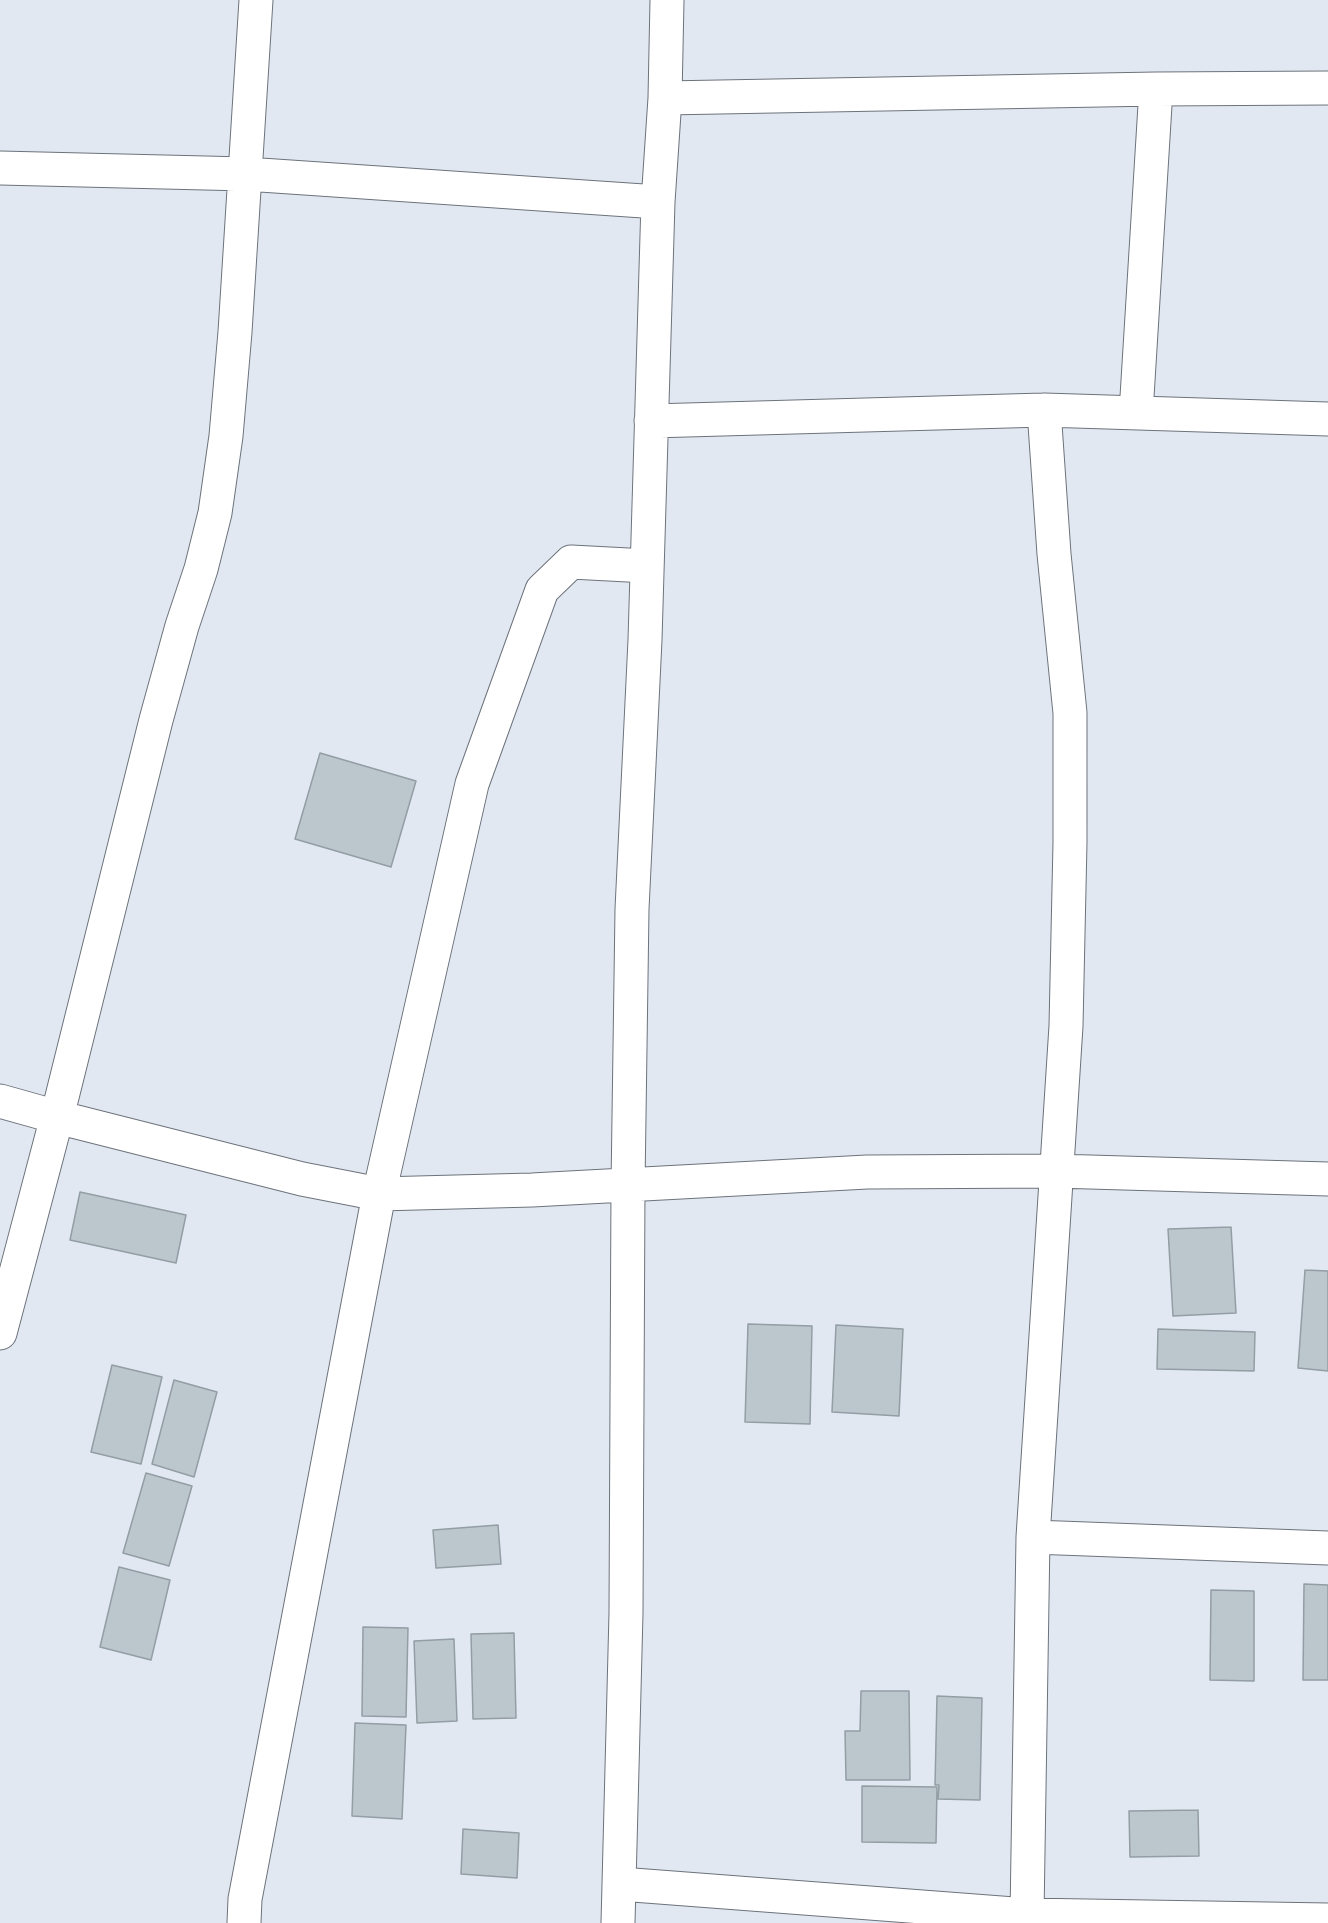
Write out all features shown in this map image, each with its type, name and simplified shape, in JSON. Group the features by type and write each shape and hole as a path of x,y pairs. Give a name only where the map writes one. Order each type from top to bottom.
{"street":[{"path":"0,1333 57,1117 156,720 215,513 226,436 236,333 256,0"},
{"path":"618,1923 626,1613 632,909 647,566 657,202 665,98 667,0"},
{"path":"665,98 1328,88"},
{"path":"1136,413 1156,89"},
{"path":"0,168 246,174 657,202"},
{"path":"1027,1915 1033,1537 1066,1026 1070,842 1070,713 1054,554 1044,410"},
{"path":"651,421 1044,410 1328,419"},
{"path":"244,1923 245,1899 379,1194 472,784 542,590 571,562 647,566"},
{"path":"0,1101 302,1179 379,1194 628,1186 867,1172 1056,1172 1328,1179"},
{"path":"1033,1537 1328,1548"},
{"path":"620,1884 1027,1915 1328,1920"}],"building":[{"path":"320,753 416,781 391,867 295,839"},
{"path":"80,1192 186,1215 176,1263 70,1240"},
{"path":"1231,1227 1236,1313 1173,1316 1168,1229"},
{"path":"1305,1270 1328,1271 1328,1371 1298,1368"},
{"path":"748,1324 812,1326 810,1424 745,1422"},
{"path":"836,1325 903,1329 899,1416 832,1412"},
{"path":"1158,1329 1255,1332 1254,1371 1157,1369"},
{"path":"112,1365 162,1377 141,1464 91,1452"},
{"path":"174,1380 217,1392 194,1477 152,1464"},
{"path":"146,1473 192,1486 169,1566 123,1553"},
{"path":"498,1525 501,1564 436,1568 433,1530"},
{"path":"119,1567 170,1580 151,1660 100,1647"},
{"path":"1304,1584 1328,1585 1328,1680 1303,1680"},
{"path":"1211,1590 1254,1591 1254,1681 1210,1680"},
{"path":"363,1627 408,1628 406,1717 362,1716"},
{"path":"514,1633 516,1718 473,1719 471,1634"},
{"path":"454,1639 457,1721 417,1723 414,1641"},
{"path":"861,1691 909,1691 910,1780 846,1780 845,1731 860,1731"},
{"path":"937,1696 982,1698 980,1800 938,1799 939,1785 935,1785"},
{"path":"355,1723 406,1725 402,1819 352,1816"},
{"path":"862,1786 937,1787 936,1843 862,1842"},
{"path":"1198,1810 1199,1856 1130,1857 1129,1811"},
{"path":"463,1829 519,1833 517,1878 461,1874"}]}
